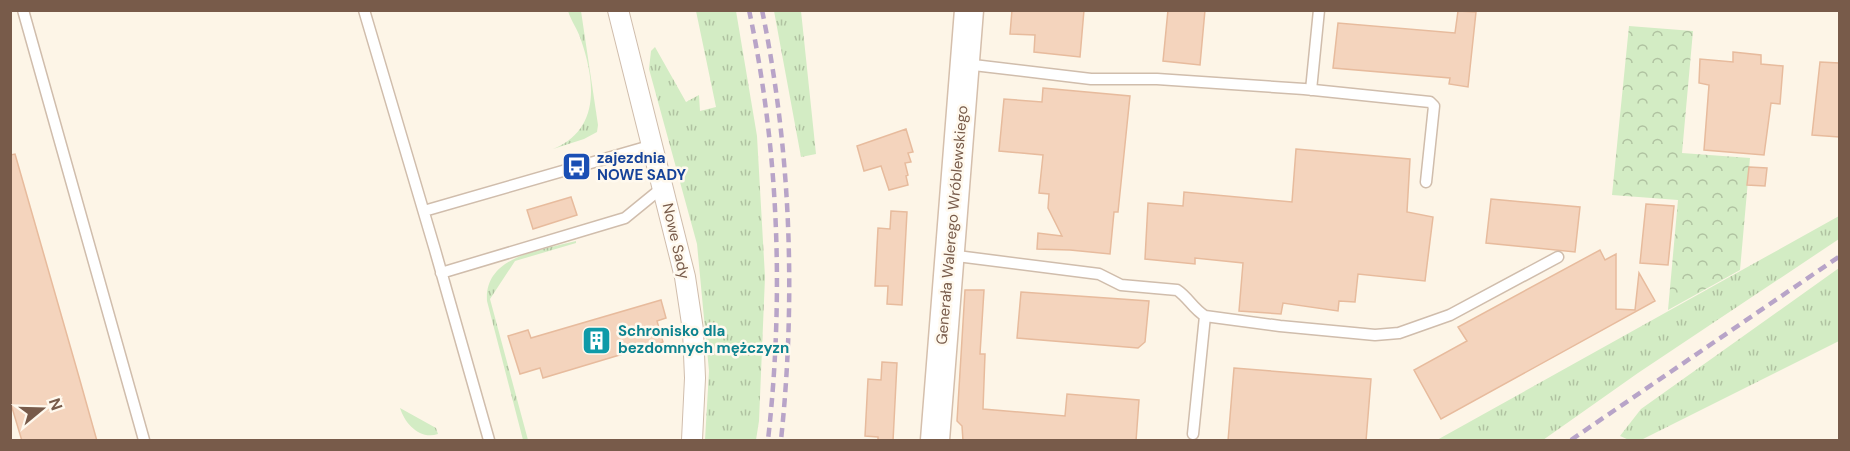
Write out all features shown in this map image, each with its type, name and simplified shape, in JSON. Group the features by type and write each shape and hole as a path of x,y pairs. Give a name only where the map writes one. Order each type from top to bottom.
{"street":[{"name":"Nowe Sady","path":"618,10 685,277 693,330 695,378 692,441"},
{"name":"Generała Walerego Wróblewskiego","path":"935,441 969,10"}],"lane":[{"path":"23,10 144,441"},
{"path":"364,10 489,441"},
{"path":"1311,90 1319,10"},
{"path":"965,64 1091,80 1157,79 1311,90 1430,102 1434,106 1426,182"},
{"path":"424,211 653,145"},
{"path":"441,273 626,218 663,188"},
{"path":"949,255 1099,274 1121,285 1177,291 1205,316 1375,335 1399,333 1450,315 1558,257"},
{"path":"1193,434 1205,316"}],"green space":[{"path":"568,11 581,11 598,125 597,132 584,139 553,149 569,140 580,129 587,117 590,102 591,87 586,56 580,36"},
{"path":"696,11 736,11 757,136 765,277 759,421 756,440 705,440 709,371 697,244 649,69 651,51 655,47 686,102 699,95 700,111 716,107"},
{"path":"774,11 801,11 816,154 801,157"},
{"path":"1629,26 1693,31 1682,153 1750,158 1740,270 1668,310 1678,200 1612,195"},
{"path":"1839,216 1839,239 1638,373 1543,440 1437,440"},
{"path":"576,241 576,243 515,261 490,299 528,440 523,440 487,301 489,286 495,273 518,257"},
{"path":"1839,268 1839,341 1641,440 1629,440 1620,436 1641,409"},
{"path":"400,408 436,428 438,434 419,433 409,425"}],"building":[{"path":"1012,10 1084,10 1080,57 1034,52 1035,35 1010,34"},
{"path":"1168,10 1205,10 1200,65 1163,61"},
{"path":"1458,11 1476,12 1468,87 1449,84 1450,78 1333,68 1338,23 1455,33"},
{"path":"1733,52 1761,55 1761,64 1783,66 1780,104 1771,103 1764,155 1704,150 1709,85 1699,83 1700,59 1733,62"},
{"path":"1820,62 1839,63 1839,137 1812,135"},
{"path":"1043,88 1130,96 1118,212 1114,212 1110,254 1037,249 1038,233 1062,236 1048,208 1049,194 1039,193 1043,155 999,151 1004,99 1042,102"},
{"path":"906,129 913,152 908,153 911,162 905,163 908,185 889,190 881,166 864,171 857,146"},
{"path":"1296,149 1410,159 1407,212 1433,217 1425,281 1358,274 1355,302 1339,301 1338,311 1283,303 1281,314 1239,311 1243,263 1195,258 1195,264 1145,259 1148,203 1183,206 1184,192 1292,202"},
{"path":"15,154 97,441 22,441 10,401 10,155"},
{"path":"1749,167 1767,168 1765,186 1747,185"},
{"path":"571,197 577,215 533,229 527,210"},
{"path":"1491,199 1580,207 1575,252 1486,243"},
{"path":"1646,204 1674,206 1668,265 1640,263"},
{"path":"891,211 907,212 902,305 887,304 888,286 875,286 878,228 890,229"},
{"path":"1600,250 1605,260 1616,254 1616,309 1635,310 1639,273 1655,301 1441,419 1414,370 1467,341 1458,327"},
{"path":"965,290 984,290 980,354 985,354 983,409 1065,416 1067,394 1139,400 1136,441 963,441 962,426 957,421"},
{"path":"1021,292 1149,301 1145,342 1138,348 1017,338"},
{"name":"Schronisko dla bezdomnych mężczyzn","path":"661,300 666,318 657,321 663,342 543,378 540,368 520,374 508,336 528,330 531,338"},
{"path":"882,362 897,363 893,441 878,441 878,437 865,436 868,379 881,380"},
{"path":"1234,368 1371,379 1366,441 1228,441"}],"railway":[{"path":"749,10 767,117 776,225 776,333 768,440"},
{"path":"762,10 779,117 788,225 788,333 781,440"},
{"path":"1571,440 1840,256"}],"place":[{"name":"zajezdnia NOWE SADY","path":"576,167"},
{"name":"Schronisko dla bezdomnych mężczyzn","path":"597,340"}]}
